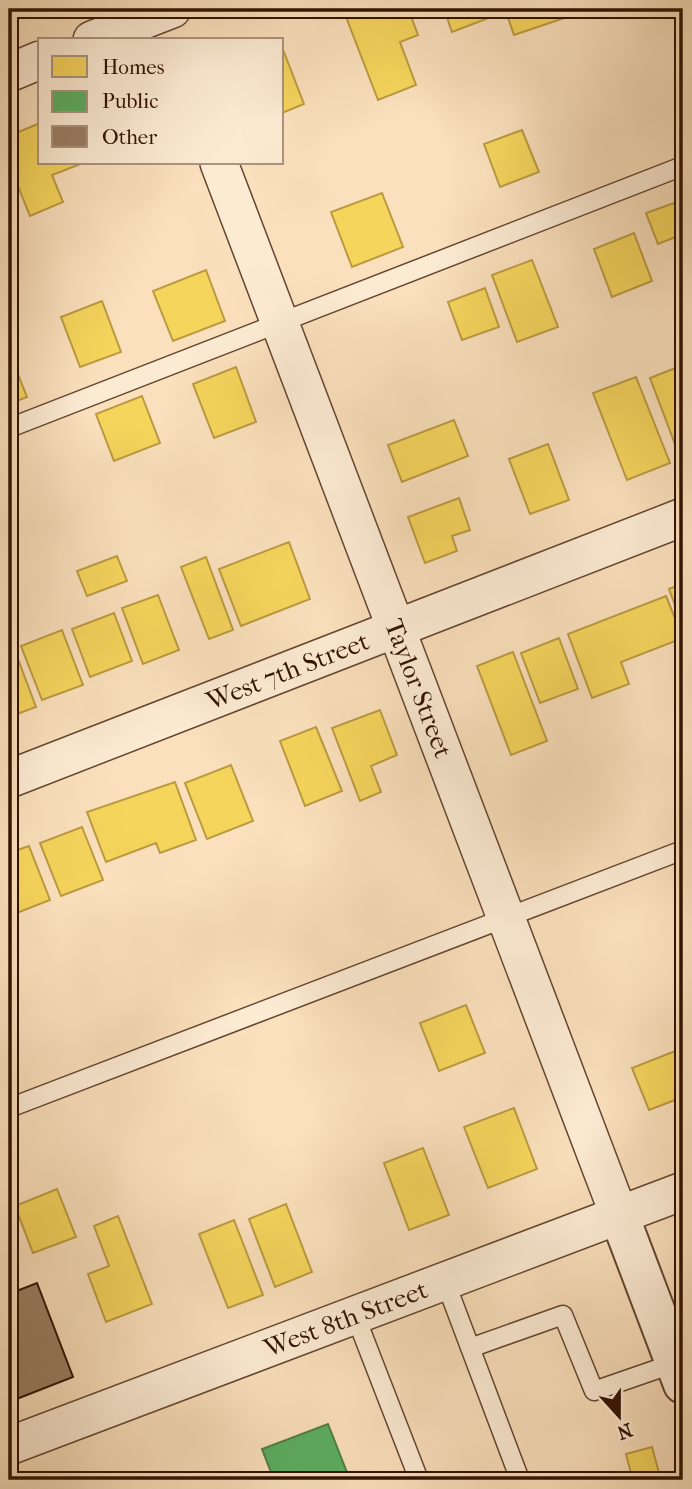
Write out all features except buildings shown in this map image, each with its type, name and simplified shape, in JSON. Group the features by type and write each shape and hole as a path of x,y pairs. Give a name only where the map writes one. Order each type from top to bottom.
{"street":[{"path":"99,38 167,18"},
{"path":"9,73 38,61"},
{"name":"Taylor Street","path":"219,164 620,1214"},
{"name":"West 7th Street","path":"9,779 683,517"},
{"name":"West 8th Street","path":"9,1446 683,1191"},
{"path":"620,1214 679,1373"}],"lane":[{"path":"9,428 683,166"},
{"path":"9,1108 683,850"},
{"path":"445,1281 520,1480"},
{"path":"355,1315 419,1480"},
{"path":"470,1348 563,1315 594,1391 679,1373"}]}
